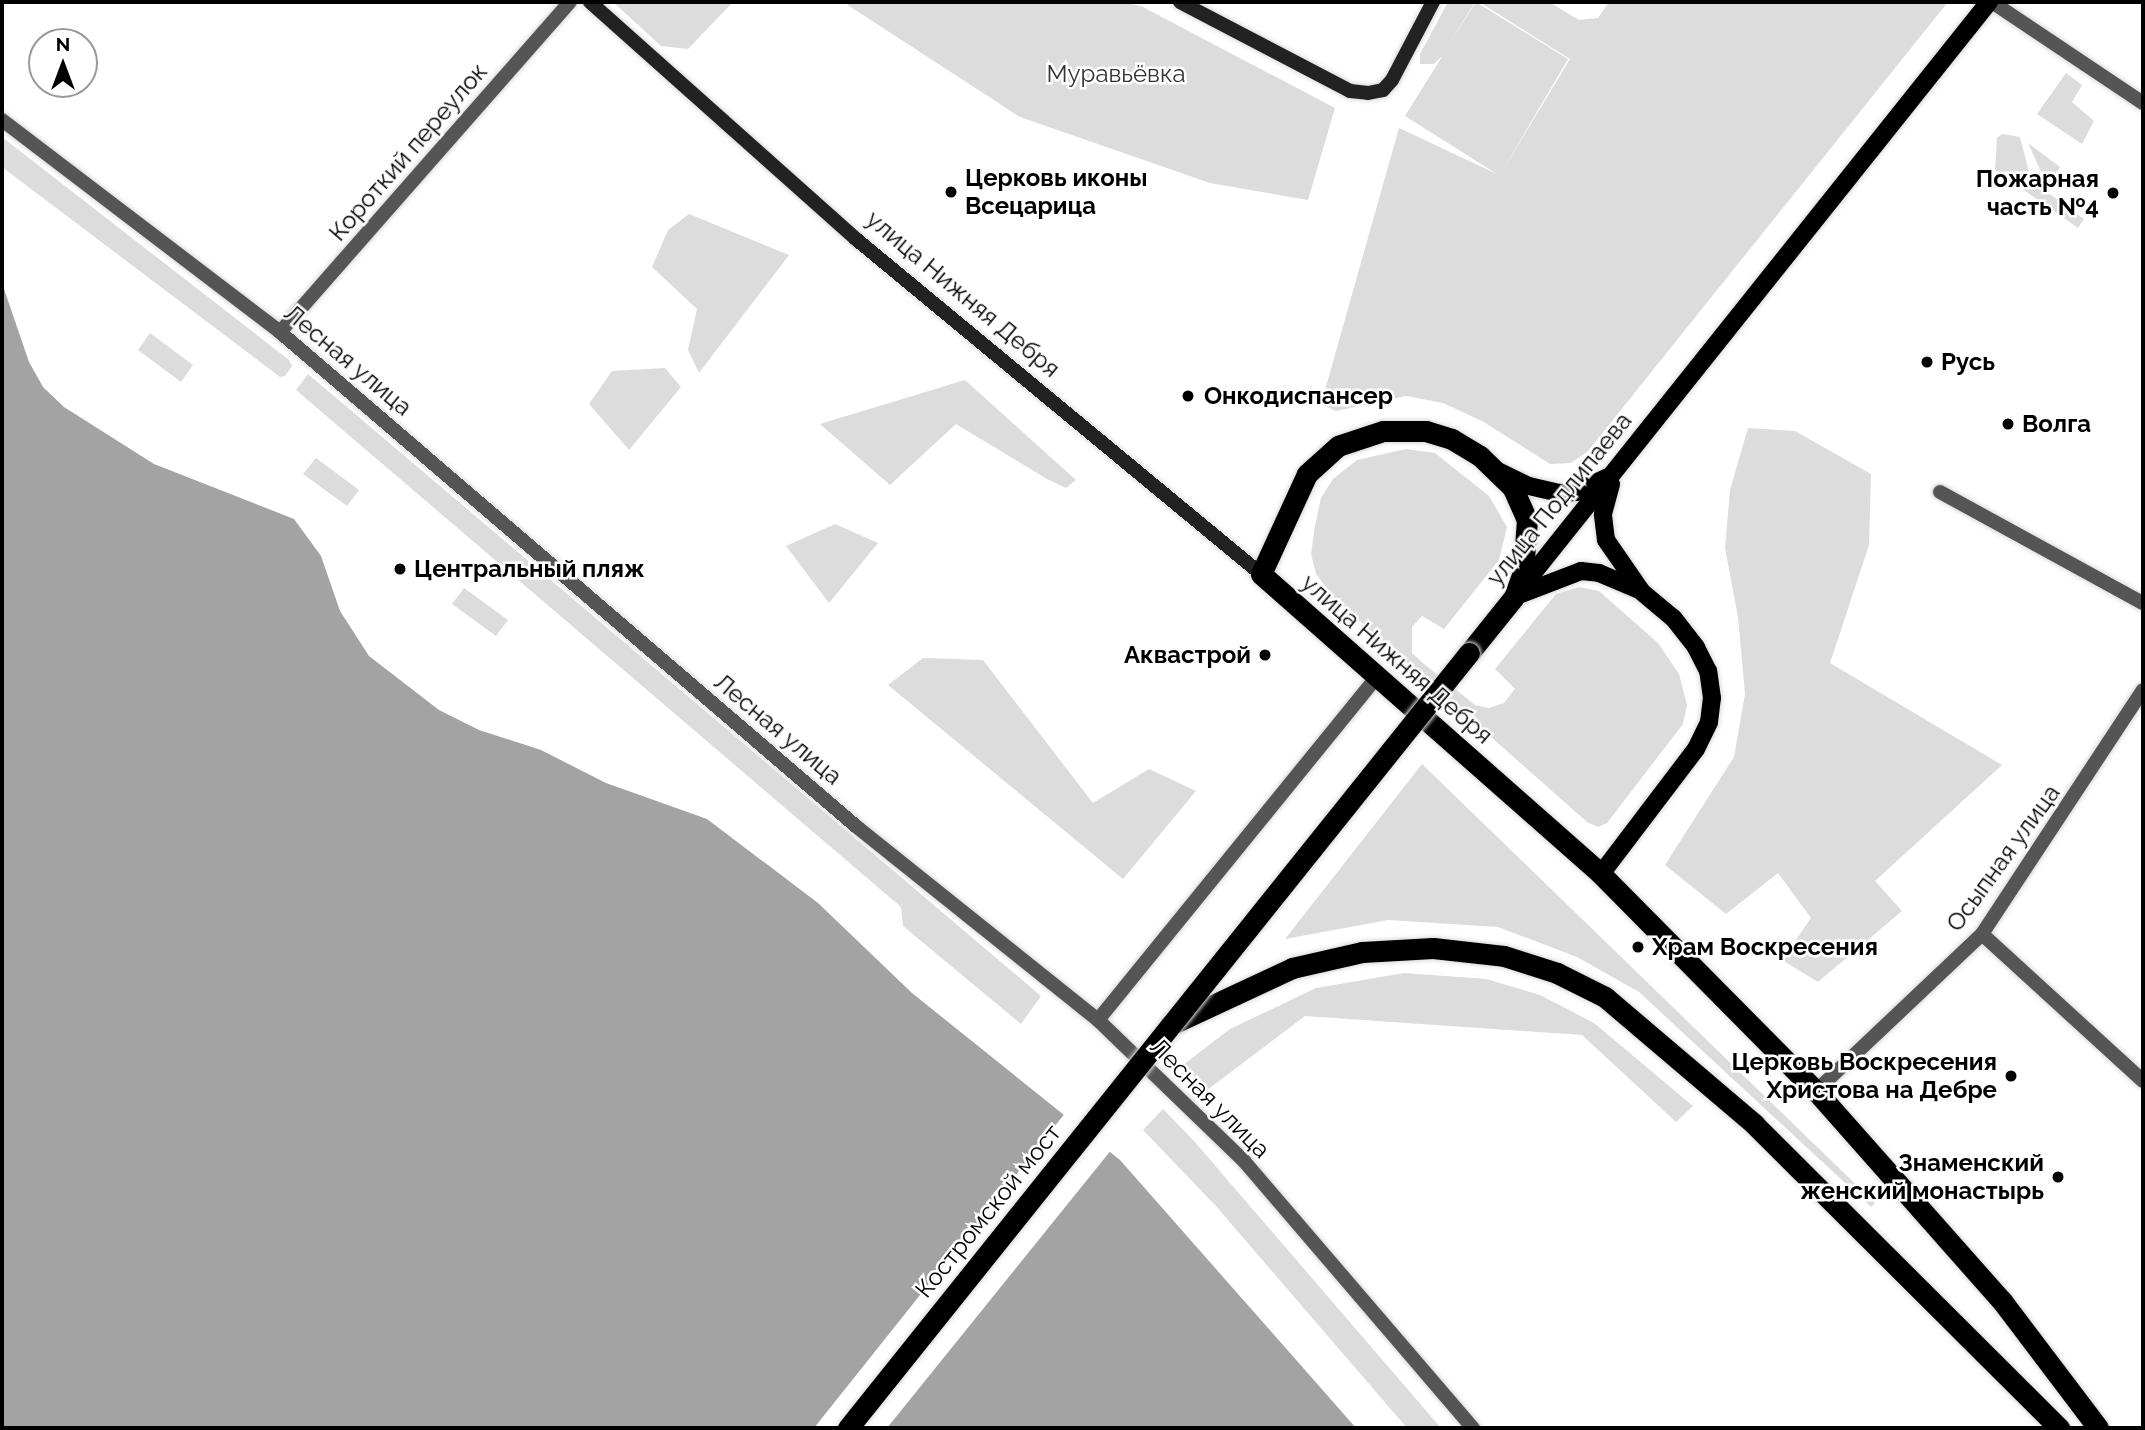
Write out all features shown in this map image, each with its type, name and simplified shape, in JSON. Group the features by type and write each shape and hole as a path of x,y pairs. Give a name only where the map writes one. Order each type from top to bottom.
{"highway":[{"path":"1261,574 1307,474 1321,458 1352,440 1383,431 1426,431 1452,439 1500,472 1513,488 1527,520 1525,562 1514,597"},
{"name":"улица Нижняя Дебря","path":"1261,574 1601,874 1816,1091 2002,1301 2098,1428"},
{"name":"улица Подлипаева","path":"1168,1026 1514,597"},
{"path":"1168,1026 1292,968 1362,952 1433,948 1504,956 1557,973 1605,997 1754,1124 2059,1428"},
{"name":"Костромской мост","path":"848,1428 1168,1026"}],"main road":[{"name":"улица Нижняя Дебря","path":"590,2 856,239 1261,574"},
{"path":"1180,2 1357,93 1383,90 1433,2"},
{"name":"улица Подлипаева","path":"1514,597 1990,2"},
{"path":"1500,472 1537,489 1559,493 1576,492 1614,474"},
{"path":"1601,874 1676,779 1709,722 1712,698 1707,671 1696,647 1673,618 1642,592 1606,540 1603,514 1614,474"},
{"path":"1514,597 1581,571 1599,573 1642,592"}],"street":[{"name":"Короткий переулок","path":"279,332 570,2"},
{"path":"1990,2 2143,103"},
{"name":"Лесная улица","path":"2,120 279,332 857,827 1098,1020 1244,1161 1473,1428"},
{"path":"1940,492 2143,603"},
{"path":"1098,1020 1377,677"},
{"name":"Осыпная улица","path":"1816,1091 1982,934 2143,690"},
{"path":"1982,934 2143,1081"}],"green space":[{"path":"613,2 733,2 688,49 661,46"},
{"name":"Муравьёвка","path":"843,2 1122,2 1141,6 1335,108 1308,200 1210,183 1020,117"},
{"path":"1448,2 1475,2 1449,44 1476,2 1568,59 1500,175 1570,59 1479,2 1549,2 1579,20 1598,18 1609,2 1948,2 1588,451 1571,463 1550,464 1482,421 1443,403 1406,396 1336,411 1321,404 1399,128 1497,174 1405,116 1443,55 1434,64 1420,64 1420,54"},
{"path":"2066,73 2082,85 2072,102 2094,121 2082,144 2037,114"},
{"path":"2002,134 2020,137 2031,180 2043,176 2028,143 2060,167 2047,192 2084,219 2078,228 1995,170 1997,138"},
{"path":"2,137 289,360 292,366 285,376 280,377 2,167"},
{"path":"689,214 789,255 699,373 688,350 697,309 652,267 668,230"},
{"path":"150,333 193,365 181,382 138,350"},
{"path":"665,368 681,387 629,450 589,404 612,371"},
{"path":"308,374 1041,996 1021,1024 903,926 901,907 296,390"},
{"path":"965,380 1076,480 1066,488 956,424 890,485 820,424"},
{"path":"1748,428 1795,431 1871,474 1869,545 1830,663 2002,765 1875,881 1902,911 1818,982 1782,960 1811,918 1778,873 1726,914 1665,865 1734,757 1745,694 1738,617 1725,548 1730,490"},
{"path":"1406,449 1435,453 1489,496 1507,527 1499,560 1444,629 1422,616 1412,627 1412,653 1424,664 1475,705 1489,708 1504,703 1515,689 1495,669 1556,594 1579,587 1599,591 1658,643 1679,674 1687,705 1683,724 1607,823 1598,827 1587,822 1334,598 1316,574 1311,554 1315,526 1321,498 1333,479 1357,460"},
{"path":"316,458 359,490 347,506 303,474"},
{"path":"835,524 878,543 829,603 786,546"},
{"path":"464,588 508,620 496,636 452,604"},
{"path":"923,658 983,660 1093,803 1149,769 1196,791 1123,879 888,685"},
{"path":"1422,764 1875,1203 1871,1207 1639,992 1577,957 1498,927 1388,920 1285,939"},
{"path":"1404,973 1486,979 1540,995 1594,1023 1693,1106 1676,1122 1582,1035 1305,1016 1207,1090 1183,1065 1230,1029 1316,988"},
{"path":"1163,1109 1194,1141 1441,1428 1407,1428 1215,1205 1143,1130"}],"shaded area":[{"path":"2,283 29,362 43,387 64,407 154,464 294,519 321,556 340,611 369,656 439,710 479,730 541,750 606,783 707,819 818,903 912,993 1120,1160 1356,1428 2,1428"}],"pier":[{"path":"1066,1112 1112,1149 887,1428 814,1428"}],"place":[{"name":"Церковь иконы Всецарица","path":"951,192"},
{"name":"Пожарная часть №4","path":"2113,193"},
{"name":"Русь","path":"1927,362"},
{"name":"Онкодиспансер","path":"1188,396"},
{"name":"Волга","path":"2008,424"},
{"name":"Центральный пляж","path":"400,569"},
{"name":"Аквастрой","path":"1265,655"},
{"name":"Храм Воскресения","path":"1638,947"},
{"name":"Церковь Воскресения Христова на Дебре","path":"2011,1076"},
{"name":"Знаменский женский монастырь","path":"2058,1177"}]}
